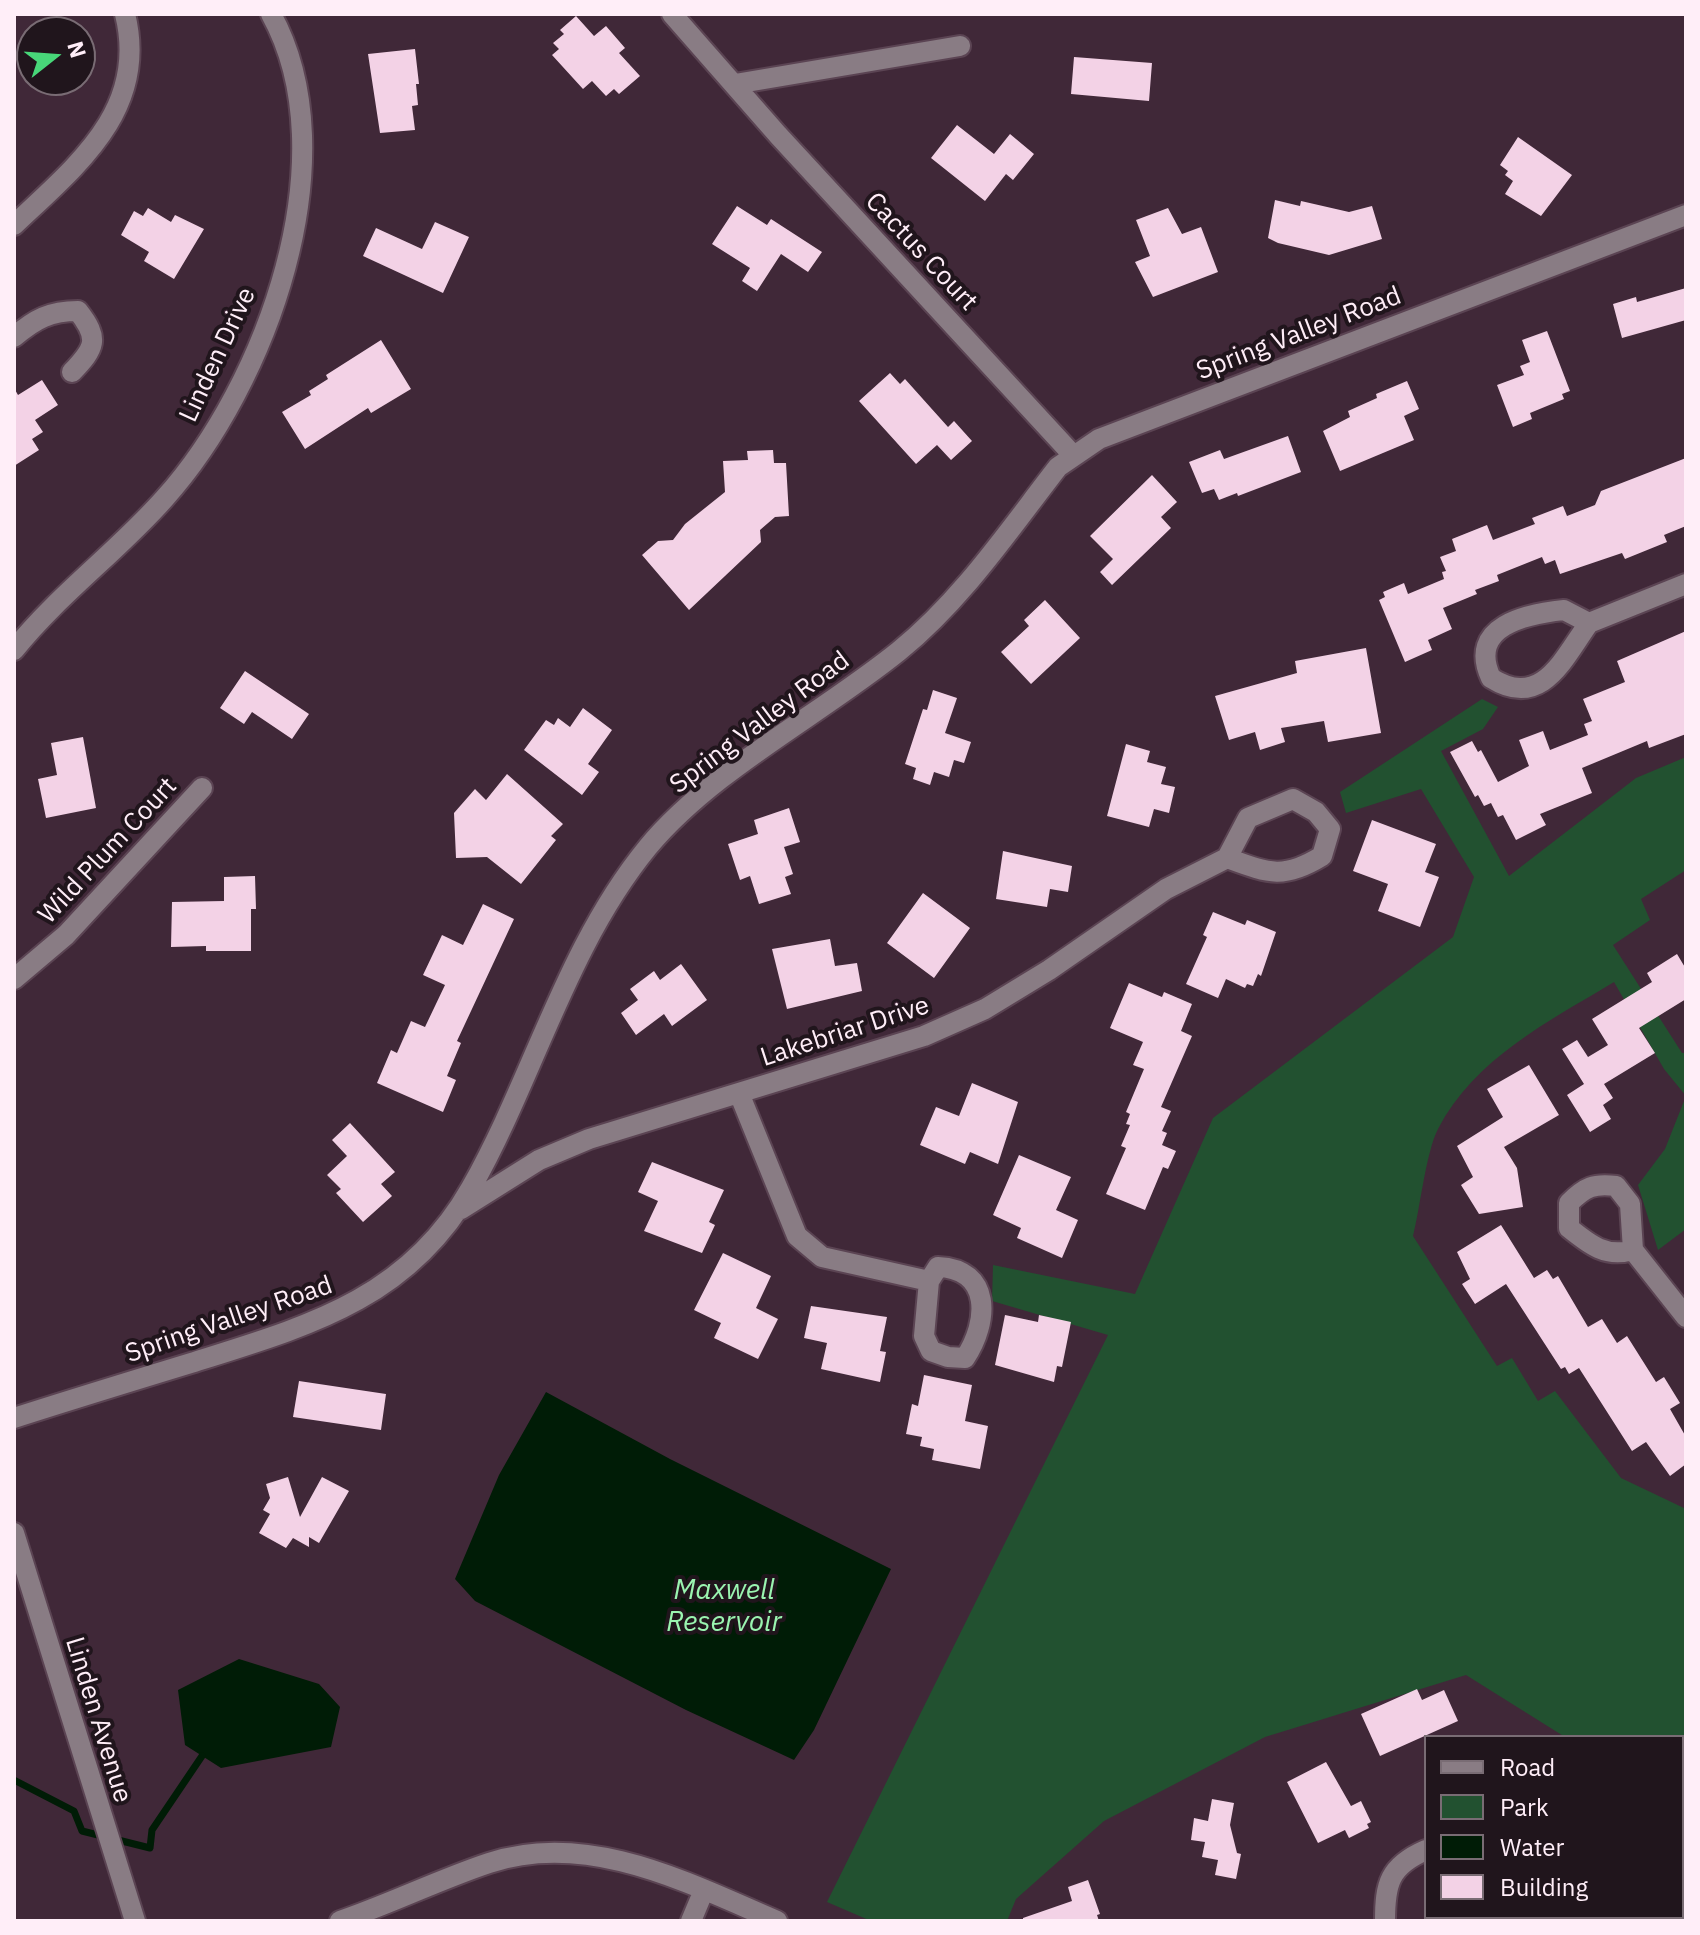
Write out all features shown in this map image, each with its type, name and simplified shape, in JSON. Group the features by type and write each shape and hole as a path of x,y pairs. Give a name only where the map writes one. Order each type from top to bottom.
{"street":[{"path":"14,225 70,172 111,122 126,92 130,68 125,14"},
{"name":"Linden Drive","path":"14,650 50,608 165,498 229,406 267,325 288,258 302,162 299,95 280,32 271,14"},
{"name":"Cactus Court","path":"672,14 1072,454"},
{"path":"735,84 960,46"},
{"name":"Spring Valley Road","path":"14,1418 275,1337 344,1310 398,1274 434,1240 472,1186 605,905 649,847 693,803 900,651 952,600 1058,467 1072,454 1114,433 1686,215"},
{"path":"14,337 36,318 59,311 78,311 91,327 94,342 86,357 72,372"},
{"path":"1589,623 1564,610 1527,614 1505,624 1489,640 1484,662 1491,678 1519,690 1540,685 1589,623 1686,584"},
{"name":"Wild Plum Court","path":"14,979 66,935 202,788"},
{"path":"1293,799 1316,812 1330,829 1322,856 1296,871 1267,873 1227,858 1248,818 1293,799"},
{"name":"Lakebriar Drive","path":"457,1211 539,1160 589,1139 924,1036 985,1009 1049,970 1166,889 1227,858"},
{"path":"739,1093 797,1236 822,1257 929,1281"},
{"path":"1633,1250 1686,1317"},
{"name":"Linden Avenue","path":"14,1533 135,1921"},
{"path":"1385,1921 1385,1890 1395,1870 1424,1851"},
{"path":"340,1921 490,1862 533,1853 577,1853 635,1864 777,1921"},
{"path":"691,1921 704,1890"}],"green space":[{"path":"1482,699 1498,707 1483,729 1441,751 1509,876 1636,778 1686,757 1686,870 1641,899 1650,920 1613,945 1682,1053 1686,1053 1686,1096 1664,1069 1614,982 1515,1044 1472,1082 1453,1104 1434,1139 1413,1236 1497,1366 1512,1358 1538,1401 1555,1391 1621,1478 1686,1509 1686,1827 1684,1735 1562,1735 1466,1675 1265,1737 1104,1821 1016,1899 1007,1921 871,1921 827,1902 1108,1335 992,1301 993,1265 1135,1294 1213,1118 1453,937 1474,877 1421,789 1346,813 1340,792"},
{"path":"1686,1096 1686,1229 1658,1250 1638,1185 1665,1149"}],"water":[{"name":"Maxwell Reservoir","path":"546,1392 670,1459 891,1569 814,1730 794,1760 686,1710 475,1601 455,1579 499,1475"},
{"path":"239,1659 319,1684 340,1707 331,1747 221,1768 185,1745 178,1690"}],"building":[{"path":"576,16 594,36 606,26 625,48 619,53 640,76 619,94 614,89 606,96 592,81 583,89 552,55 559,49 553,43 564,34 560,30"},
{"path":"415,49 419,84 416,84 418,105 412,106 415,130 380,133 368,54"},
{"path":"1074,57 1152,63 1149,101 1071,94"},
{"path":"957,125 994,154 1010,134 1034,154 1013,180 1006,174 985,201 931,158"},
{"path":"1518,137 1572,175 1541,216 1505,194 1513,181 1505,175 1508,171 1500,165"},
{"path":"1275,200 1300,206 1301,201 1349,212 1372,206 1382,239 1329,255 1278,243 1268,238"},
{"path":"737,206 767,225 771,219 822,252 808,272 781,254 757,291 742,281 750,268 712,244"},
{"path":"148,208 171,222 175,215 204,229 174,279 144,261 149,252 121,235 134,211 143,216"},
{"path":"1168,208 1182,234 1201,227 1218,272 1153,297 1135,262 1150,256 1136,220"},
{"path":"435,222 469,237 443,293 363,256 376,228 422,249"},
{"path":"1686,288 1686,320 1622,338 1613,304 1636,297 1637,302"},
{"path":"1547,331 1570,391 1562,394 1564,399 1530,413 1532,419 1513,427 1497,385 1524,375 1520,366 1530,362 1522,340"},
{"path":"381,340 411,389 371,413 368,408 305,449 282,412 311,395 309,391 328,379 326,375"},
{"path":"890,373 900,384 905,379 948,427 954,421 972,441 951,460 937,445 916,464 859,401"},
{"path":"42,380 58,405 35,420 43,432 32,439 39,450 14,466 14,388 18,395"},
{"path":"1407,381 1419,409 1404,416 1414,440 1340,471 1323,431 1350,417 1348,411 1377,398 1376,394"},
{"path":"1288,436 1301,472 1238,496 1237,493 1219,500 1214,489 1202,493 1189,462 1220,450 1224,459"},
{"path":"773,450 774,463 786,463 789,516 775,517 760,530 761,542 689,610 642,555 658,541 673,540 685,524 725,492 723,461 748,460 747,451"},
{"path":"1686,458 1686,526 1664,535 1667,542 1625,559 1622,553 1560,574 1555,560 1545,564 1542,557 1497,575 1499,581 1443,608 1452,629 1428,640 1432,650 1405,662 1379,600 1385,597 1383,592 1404,583 1408,594 1444,579 1442,572 1446,571 1440,557 1456,551 1452,539 1487,525 1493,540 1535,524 1532,518 1563,506 1567,516 1595,505 1601,491"},
{"path":"1152,475 1177,502 1161,517 1171,528 1112,585 1100,572 1113,559 1090,536"},
{"path":"1045,600 1080,638 1031,684 1001,652 1029,626 1024,620"},
{"path":"1686,631 1686,734 1649,748 1647,741 1582,768 1592,793 1540,814 1546,825 1516,840 1503,815 1498,817 1491,803 1484,806 1478,795 1475,797 1450,752 1472,741 1478,752 1481,750 1498,782 1529,766 1519,740 1543,731 1550,750 1588,735 1584,724 1592,721 1583,699 1625,682 1617,661"},
{"path":"1366,648 1381,733 1328,742 1324,721 1281,728 1285,742 1260,750 1255,732 1229,740 1215,696 1297,673 1295,661"},
{"path":"245,671 309,714 292,739 252,712 244,724 220,708"},
{"path":"933,690 957,698 945,733 971,742 964,763 954,760 949,777 934,772 930,785 913,779 916,768 905,764 923,709 927,710"},
{"path":"583,708 612,730 588,764 599,772 582,795 524,750 546,720 554,725 558,718 570,727"},
{"path":"83,737 96,808 46,818 38,779 57,775 51,743"},
{"path":"1126,744 1150,751 1147,762 1166,767 1161,784 1175,787 1169,813 1154,809 1149,827 1107,816"},
{"path":"507,774 563,824 551,836 556,840 521,884 487,857 456,858 454,813 475,789 486,800"},
{"path":"789,808 800,842 784,847 793,874 785,877 791,894 759,904 750,876 740,880 728,844 758,834 754,820"},
{"path":"1372,820 1436,844 1425,872 1439,877 1420,927 1378,911 1388,884 1353,871"},
{"path":"1003,851 1072,866 1068,892 1050,889 1047,907 996,899"},
{"path":"255,876 256,909 251,909 251,951 206,951 206,946 171,947 172,902 224,901 224,877"},
{"path":"923,893 970,928 934,978 887,943"},
{"path":"483,904 514,919 457,1041 461,1043 447,1076 456,1080 443,1112 377,1083 391,1050 397,1053 411,1021 425,1027 445,985 423,975 442,935 463,945"},
{"path":"1213,912 1245,925 1247,920 1276,932 1261,976 1258,974 1253,986 1247,984 1245,988 1226,979 1218,998 1186,984 1207,937 1203,935"},
{"path":"830,939 835,966 857,963 862,991 787,1009 772,949"},
{"path":"1677,954 1686,969 1686,999 1639,1028 1655,1053 1604,1084 1613,1098 1603,1105 1611,1119 1590,1132 1567,1095 1584,1084 1562,1049 1577,1040 1588,1057 1608,1045 1592,1019 1652,982 1647,973"},
{"path":"681,964 707,1000 672,1026 664,1014 636,1035 621,1013 638,1000 630,989 654,971 660,980"},
{"path":"1129,983 1162,997 1164,992 1192,1004 1181,1031 1192,1036 1161,1107 1171,1111 1162,1131 1167,1133 1162,1145 1176,1151 1168,1169 1163,1167 1145,1210 1106,1194 1126,1148 1121,1146 1130,1125 1126,1124 1130,1114 1126,1112 1144,1069 1133,1065 1143,1042 1110,1028"},
{"path":"1529,1065 1559,1115 1504,1147 1517,1168 1523,1207 1479,1214 1461,1185 1473,1177 1457,1146 1503,1117 1487,1089"},
{"path":"972,1083 1018,1102 998,1164 970,1152 965,1164 920,1145 936,1107 959,1116"},
{"path":"350,1123 395,1172 381,1184 392,1196 363,1222 336,1193 341,1189 327,1175 347,1156 332,1140"},
{"path":"1019,1155 1071,1177 1056,1210 1078,1220 1062,1258 1017,1238 1021,1228 993,1215"},
{"path":"652,1162 724,1190 709,1222 715,1225 702,1253 644,1231 658,1201 638,1192"},
{"path":"1501,1225 1534,1278 1547,1270 1553,1279 1558,1276 1588,1327 1602,1319 1617,1343 1627,1336 1656,1382 1664,1377 1680,1403 1670,1409 1686,1437 1686,1464 1670,1476 1646,1442 1632,1451 1579,1368 1569,1374 1565,1367 1561,1369 1506,1284 1475,1304 1462,1284 1470,1279 1457,1252"},
{"path":"723,1253 771,1276 756,1308 778,1319 758,1359 714,1338 721,1323 694,1310"},
{"path":"811,1306 887,1317 880,1351 886,1352 880,1382 821,1369 827,1343 804,1338"},
{"path":"1005,1315 1038,1322 1039,1315 1071,1322 1062,1367 1057,1366 1054,1382 995,1365"},
{"path":"924,1375 972,1385 965,1421 988,1426 980,1469 932,1460 934,1449 920,1446 922,1437 906,1434 912,1404 918,1406"},
{"path":"299,1381 386,1394 381,1430 293,1417"},
{"path":"288,1477 300,1517 322,1477 349,1491 319,1543 309,1537 309,1547 293,1538 286,1548 259,1533 270,1514 263,1510 270,1498 266,1484"},
{"path":"1417,1689 1422,1700 1444,1690 1458,1721 1380,1756 1361,1714"},
{"path":"1326,1762 1351,1806 1361,1801 1371,1822 1367,1824 1369,1828 1349,1838 1345,1830 1318,1843 1287,1782"},
{"path":"1212,1799 1234,1803 1230,1825 1237,1853 1241,1854 1236,1879 1215,1875 1218,1860 1202,1857 1205,1842 1191,1840 1194,1818 1208,1821"},
{"path":"1088,1880 1100,1914 1097,1915 1099,1921 1023,1921 1023,1918 1072,1901 1068,1887"}],"waterway":[{"path":"14,1780 74,1811 82,1831 150,1848 152,1830 202,1756"}]}
